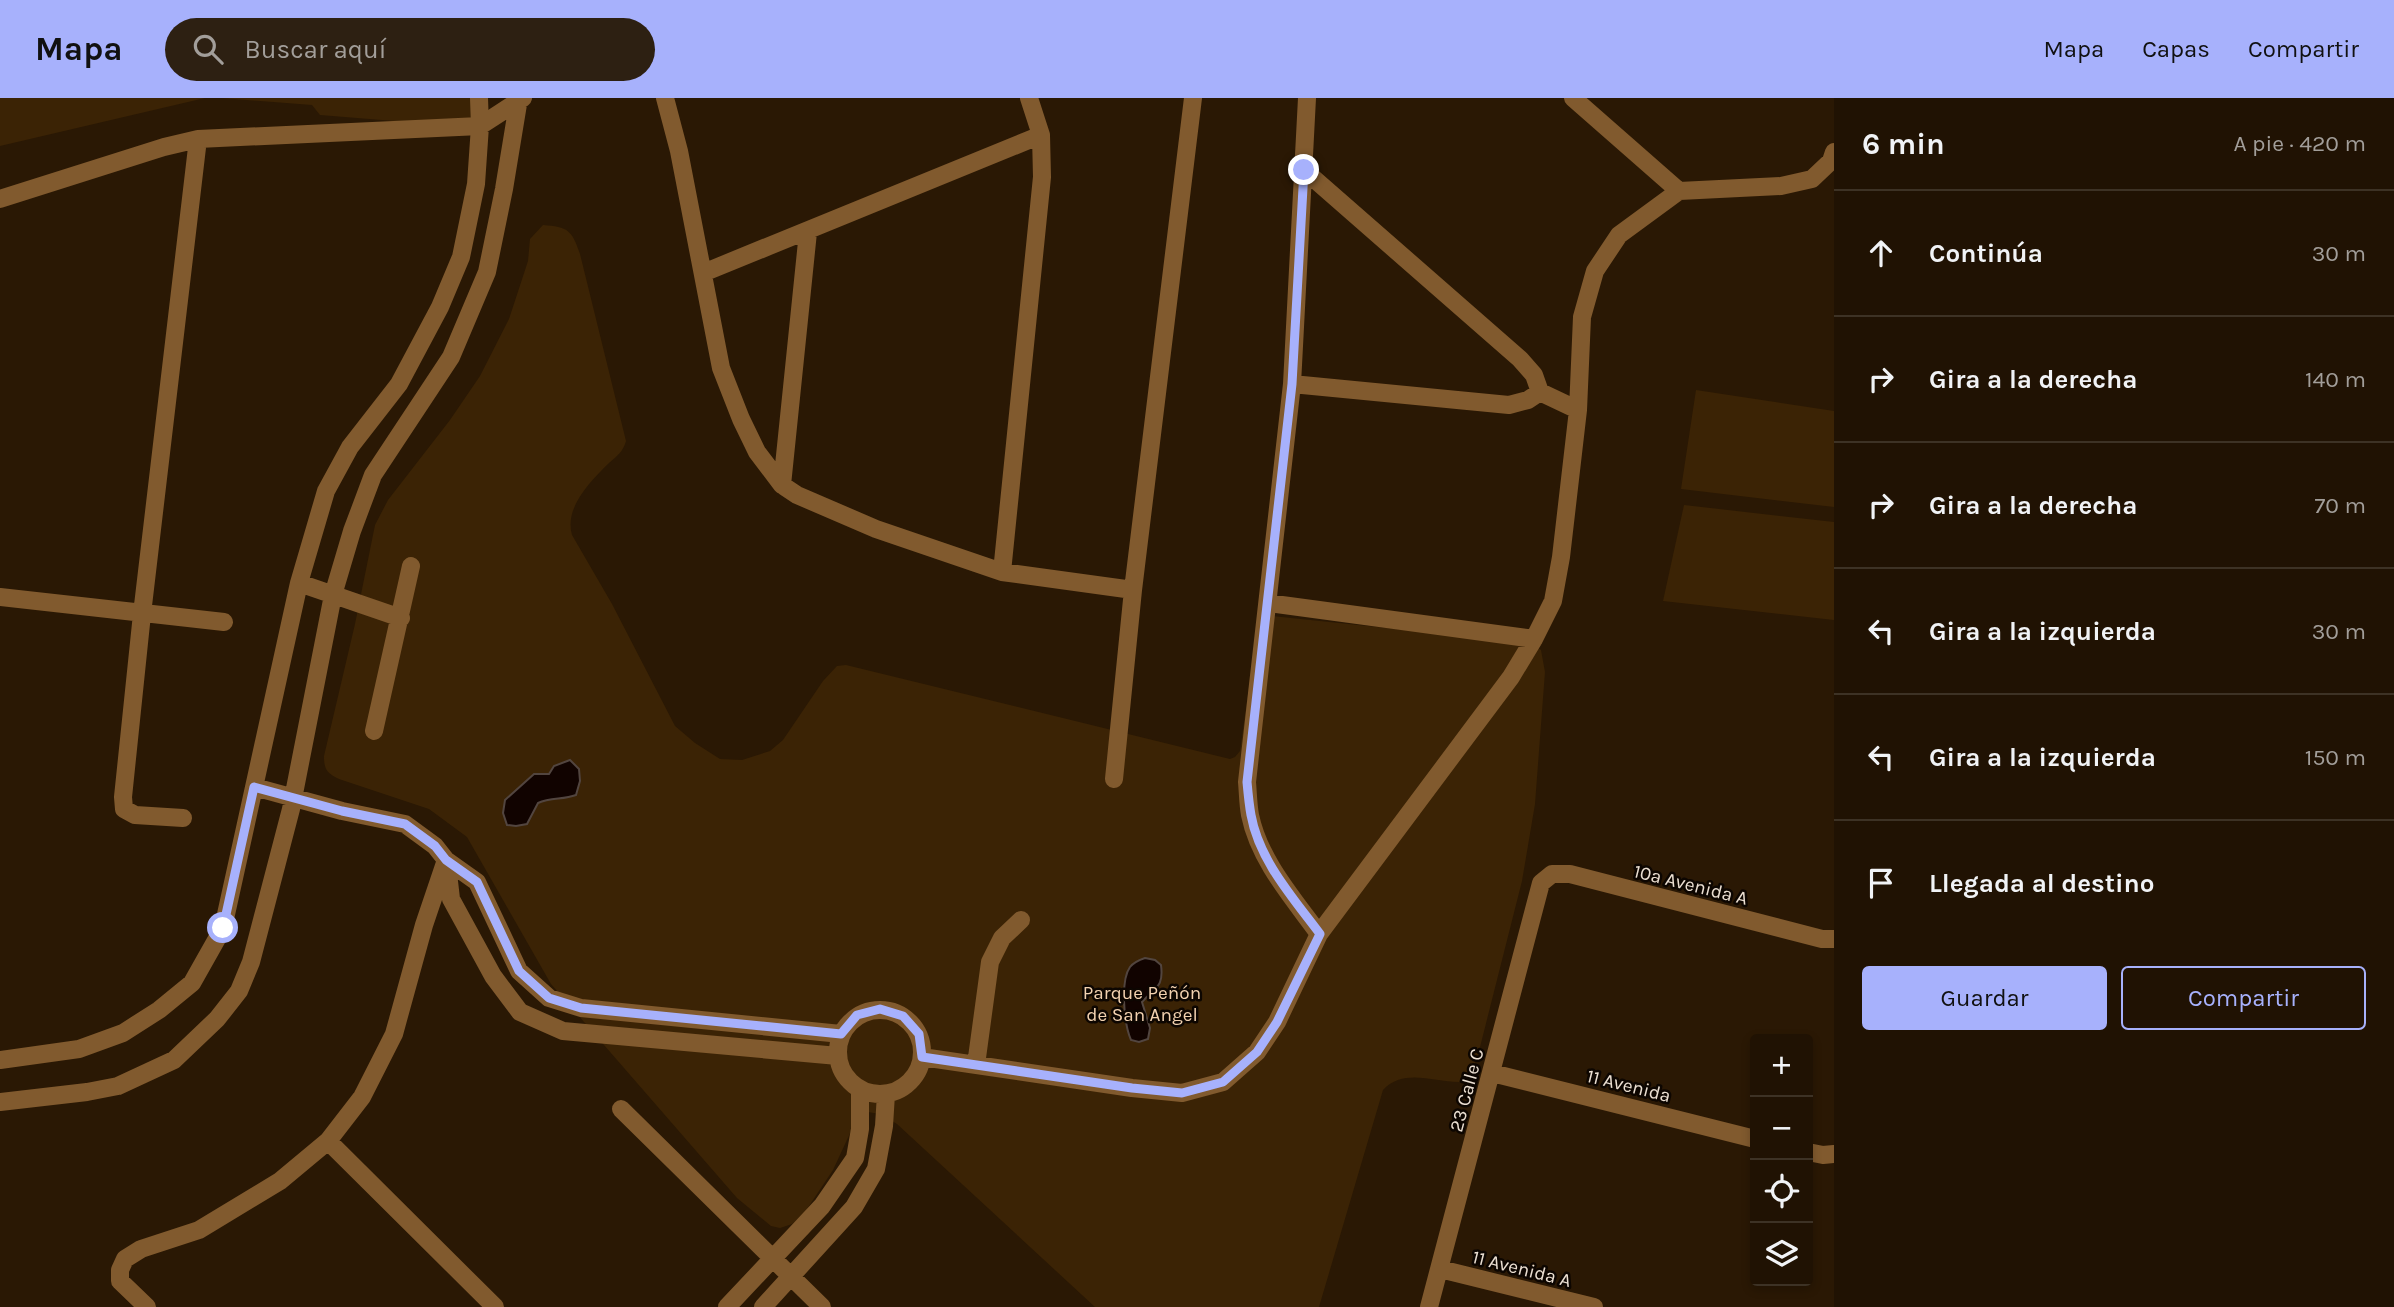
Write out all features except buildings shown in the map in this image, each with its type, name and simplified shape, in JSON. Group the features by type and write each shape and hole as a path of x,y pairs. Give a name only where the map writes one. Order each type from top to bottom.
{"street":[{"path":"0,1060 79,1049 123,1032 159,1010 192,983 223,928 299,583 326,491 350,447 399,384 440,307 461,257 476,184 479,98"},
{"path":"665,98 679,151 721,368 757,452 782,485 797,495 876,528 1002,572 1133,590"},
{"path":"1002,572 1042,177 1041,135 1029,98"},
{"path":"1114,779 1133,590 1194,98"},
{"path":"1307,98 1292,384 1247,782 1251,817 1272,868 1320,934"},
{"path":"1573,98 1679,191"},
{"path":"0,199 164,146 198,139 480,126 520,99"},
{"path":"0,1102 118,1086 174,1060 217,1019 239,991 251,962 293,799 333,595 352,531 373,475 451,357 487,272 520,99"},
{"path":"703,273 1041,135"},
{"path":"183,818 135,815 124,809 142,614 198,139"},
{"path":"922,1057 1182,1093 1223,1082 1257,1052 1277,1022 1320,934 1511,677 1553,601 1578,410 1582,317 1595,271 1619,235 1679,191 1781,186 1812,179 1831,162 1834,152"},
{"path":"1304,170 1520,359 1534,375 1539,392 1578,410"},
{"path":"782,485 808,232"},
{"path":"1292,384 1509,405 1528,400 1539,392"},
{"path":"374,730 411,566"},
{"path":"299,583 401,618"},
{"path":"0,597 224,622"},
{"path":"1268,603 1534,639"},
{"path":"254,787 293,799 405,824 435,846 446,860 477,882 519,971 549,998 581,1008 841,1034"},
{"path":"446,860 451,899 493,976 520,1012 563,1031 838,1056"},
{"path":"147,1307 120,1281 120,1270 125,1259 141,1249 199,1230 280,1181 328,1141 362,1097 394,1034 424,925 446,860"},
{"name":"10a Avenida A","path":"1541,883 1552,874 1570,874 1822,939 1834,939"},
{"name":"23 Calle C","path":"1429,1307 1541,883"},
{"path":"976,1065 990,962 1002,938 1021,920"},
{"path":"880,1009 903,1016 919,1034 922,1057 916,1075 903,1088 886,1094 859,1089 845,1075 838,1056 841,1034 857,1015 880,1009"},
{"name":"11 Avenida","path":"1492,1073 1750,1138"},
{"path":"727,1307 822,1206 855,1158 860,1129 859,1089"},
{"path":"763,1307 855,1207 876,1169 884,1126 886,1094"},
{"path":"621,1109 822,1307"},
{"path":"328,1141 495,1307"},
{"path":"1813,1153 1834,1154"},
{"name":"11 Avenida A","path":"1440,1269 1594,1307"}],"green space":[{"path":"0,98 205,98 0,146"},
{"path":"221,98 474,98 475,121 468,127 320,115 312,105"},
{"name":"Parque Peñón de San Angel","path":"543,225 568,231 577,246 626,441 619,454 594,478 575,505 572,535 612,604 675,726 720,759 742,760 770,751 783,740 823,681 837,666 846,665 1230,759 1240,751 1253,658 1272,616 1521,642 1541,650 1545,672 1535,804 1522,881 1478,1055 1472,1071 1459,1082 1409,1078 1391,1083 1383,1090 1319,1307 1095,1307 897,1124 880,1114 868,1112 852,1129 833,1170 803,1215 792,1224 780,1228 771,1226 737,1198 551,984 467,837 429,809 339,779 327,770 324,756 375,525 388,500 450,420 480,376 509,319 528,261 530,239"},
{"path":"1696,390 1834,411 1834,507 1681,489"},
{"path":"1684,505 1834,522 1834,620 1663,601"}],"shaded area":[{"path":"570,760 579,769 580,781 576,795 538,803 527,824 507,825 503,813 505,800 534,774 549,774 554,766"},
{"path":"1145,958 1155,960 1161,965 1162,973 1158,986 1142,1002 1150,1028 1148,1039 1139,1042 1131,1040 1125,1014 1124,992 1130,967"}],"route":[{"path":"223,928 254,787 293,799 405,824 435,846 446,860 477,882 519,971 549,998 581,1008 841,1034 857,1015 880,1009 903,1016 919,1034 922,1057 1182,1093 1223,1082 1257,1052 1277,1022 1320,934 1272,868 1260,844 1251,817 1247,782 1292,384 1304,170"}]}
